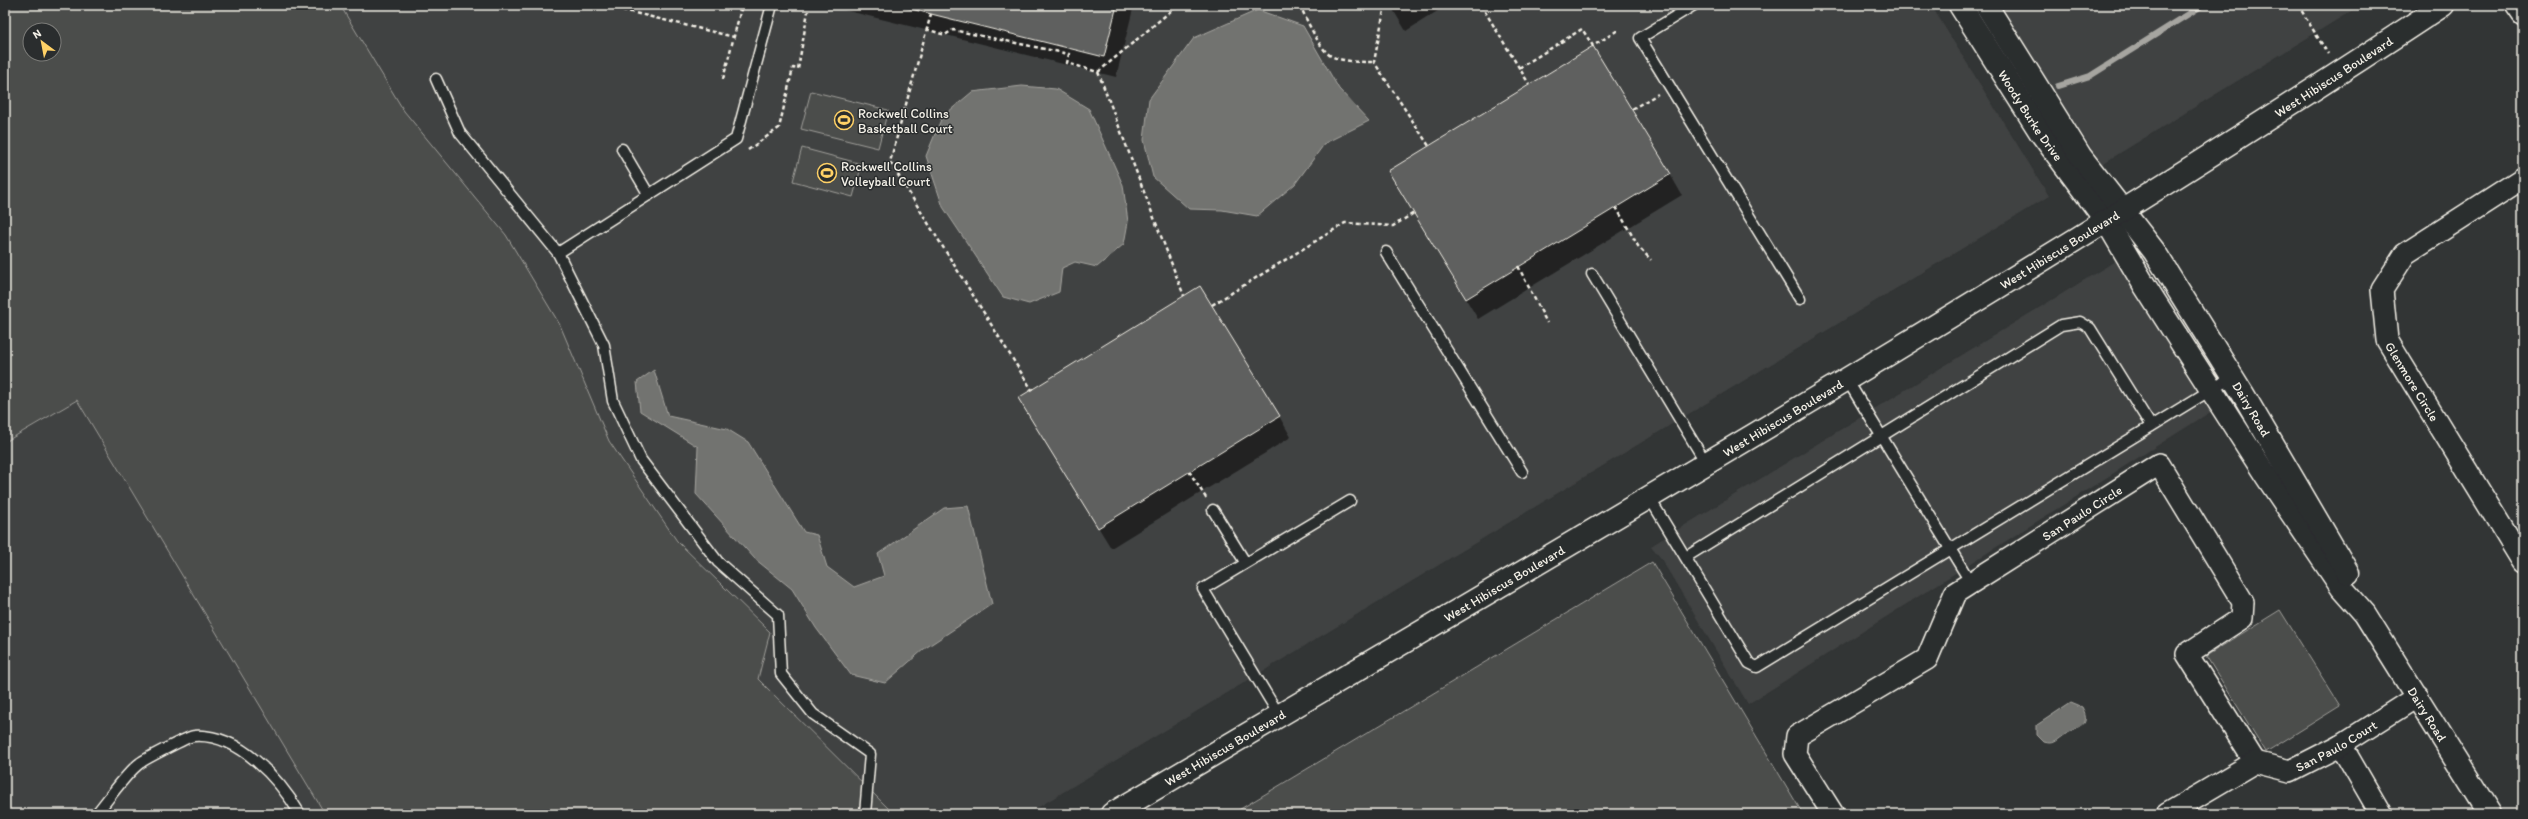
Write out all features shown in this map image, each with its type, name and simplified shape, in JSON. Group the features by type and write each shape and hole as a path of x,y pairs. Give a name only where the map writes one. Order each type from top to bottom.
{"street":[{"name":"Woody Burke Drive","path":"1960,5 2041,133 2116,216"},
{"name":"Woody Burke Drive","path":"1986,5 2116,216"},
{"name":"West Hibiscus Boulevard","path":"1112,814 1649,497 2116,216 2340,73 2443,5"},
{"path":"2516,5 2523,15"},
{"name":"Glenmore Circle","path":"2523,178 2405,254 2382,290 2387,340 2523,562"},
{"name":"Dairy Road","path":"2116,216 2154,251 2232,377 2358,589 2365,614"},
{"name":"Dairy Road","path":"2116,216 2211,389 2342,588 2365,614 2418,696 2490,814"},
{"name":"San Paulo Circle","path":"1833,814 1795,754 1797,736 1927,659 1955,593 2159,464 2243,602 2242,618 2187,654 2255,762"},
{"name":"San Paulo Court","path":"2255,762 2290,771 2341,745 2418,696"},
{"path":"2341,745 2381,814"},
{"path":"2167,814 2255,762"}],"lane":[{"path":"558,253 736,139 772,5"},
{"path":"1694,5 1640,38 1800,298"},
{"path":"436,79 460,133 558,253 604,345 613,401 641,460 718,562 778,615 781,674 812,714 870,754 865,814"},
{"path":"622,149 649,195"},
{"path":"1386,252 1522,472"},
{"path":"1592,274 1706,463"},
{"path":"1686,557 2061,325 2072,322 2080,322 2090,328 2151,426"},
{"path":"1649,497 1749,663 1757,668 2232,377"},
{"path":"1846,378 1971,583"},
{"path":"1279,716 1202,589 1245,562 1350,501"},
{"path":"1213,510 1245,562"},
{"path":"96,814 139,763 193,736 218,740 249,755 285,790 300,814"}],"path":[{"path":"602,5 734,37"},
{"path":"723,79 742,5"},
{"path":"1098,72 1178,5"},
{"path":"1229,5 1237,8 1247,5"},
{"path":"1300,5 1309,27 1330,55 1350,61 1374,62"},
{"path":"1380,5 1384,10"},
{"path":"1385,5 1374,62 1429,146"},
{"path":"1481,5 1529,84"},
{"path":"2298,5 2340,73"},
{"path":"747,151 779,128 793,68 798,69 808,11"},
{"path":"931,14 890,162 1032,390"},
{"path":"1519,68 1582,29 1593,46 1618,30"},
{"path":"926,30 945,35 952,30 964,32 1068,54 1067,63 1098,72"},
{"path":"1098,72 1184,296"},
{"path":"1632,109 1670,86"},
{"path":"1616,207 1638,246 1651,260"},
{"path":"1212,305 1345,223 1393,226 1414,213"},
{"path":"1518,266 1547,323"},
{"path":"1189,471 1213,510"}],"shaded area":[{"path":"5,5 340,5 404,111 506,235 560,325 609,441 677,541 770,632 758,679 894,814 325,814 77,400 5,442"},
{"path":"340,5 1931,5 2049,196 1027,814 894,814 758,679 770,632 677,541 609,441 560,325 404,111"},
{"path":"1996,5 2361,5 2102,164"},
{"path":"1258,10 1303,26 1339,89 1369,121 1325,143 1295,184 1257,216 1222,210 1189,209 1153,177 1144,140 1149,99 1194,38"},
{"path":"1022,86 1056,89 1089,109 1123,185 1128,222 1124,244 1097,267 1075,262 1062,268 1059,292 1029,304 1003,297 943,207 926,156 942,117 972,92"},
{"name":"Rockwell Collins Basketball Court","path":"811,91 888,110 878,148 801,129"},
{"name":"Rockwell Collins Volleyball Court","path":"802,148 862,164 853,197 793,181"},
{"path":"2117,260 2212,411 1748,704 1660,557 1651,546"},
{"path":"654,370 668,416 727,429 748,442 804,532 817,535 827,567 854,587 884,576 878,554 944,508 968,506 992,604 924,649 885,683 851,675 816,628 792,589 755,559 696,494 698,447 640,411 637,382"},
{"path":"77,400 325,814 5,814 5,442"},
{"path":"1652,562 1803,814 1232,814"},
{"path":"2280,610 2340,706 2266,752 2206,656"},
{"path":"2070,703 2082,708 2085,715 2084,723 2055,742 2044,742 2037,735 2037,725"}],"building":[{"path":"895,5 1117,5 1104,57"},
{"path":"1593,46 1671,174 1466,299 1388,171"},
{"path":"1200,286 1280,416 1098,528 1018,398"}],"waterway":[{"path":"2058,86 2090,76 2203,5"}],"place":[{"name":"Rockwell Collins Basketball Court","path":"844,120"},
{"name":"Rockwell Collins Volleyball Court","path":"827,173"}]}
